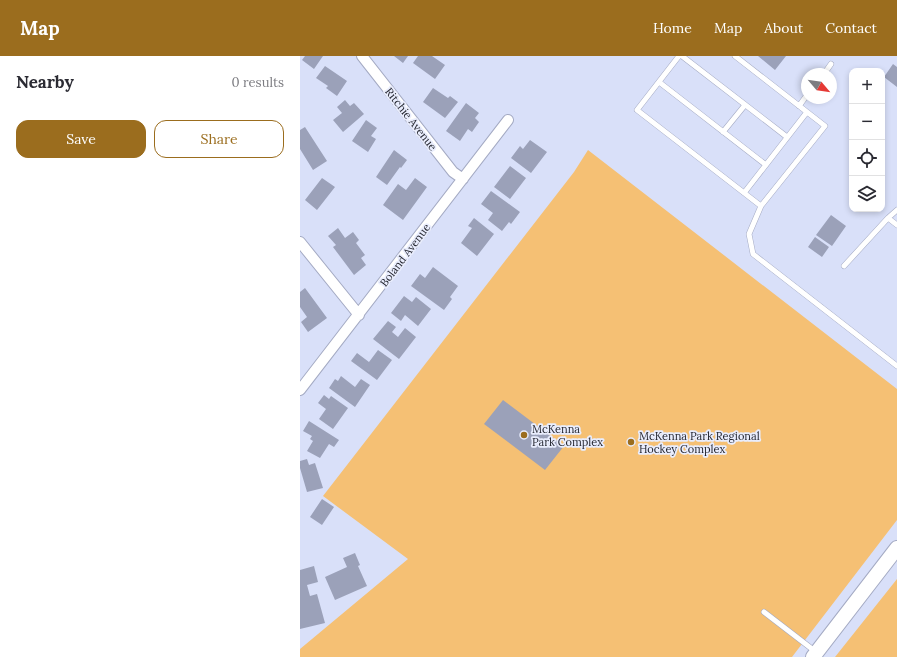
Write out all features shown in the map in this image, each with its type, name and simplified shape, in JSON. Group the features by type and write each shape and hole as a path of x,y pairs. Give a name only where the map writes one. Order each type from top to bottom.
{"street":[{"name":"Ritchie Avenue","path":"362,56 452,172 463,179"},
{"name":"Boland Avenue","path":"300,390 508,120"},
{"path":"300,242 359,315"},
{"path":"815,655 897,548"}],"lane":[{"path":"761,206 638,110 680,56 787,137"},
{"path":"735,56 825,126 761,206 749,234 753,254 897,366"},
{"path":"828,68 831,64"},
{"path":"659,82 766,165"},
{"path":"723,132 745,105"},
{"path":"744,192 807,112"},
{"path":"844,266 897,210"},
{"path":"888,218 897,225"},
{"path":"764,612 815,655"}],"shaded area":[{"name":"McKenna Park Regional Hockey Complex","path":"588,150 897,389 897,520 792,657 300,657 300,649 408,559 323,496 574,172"},
{"path":"897,579 897,657 835,657"}],"building":[{"path":"305,56 323,56 314,69 302,60"},
{"path":"394,56 408,56 403,63"},
{"path":"418,56 432,56 445,65 435,79 413,63"},
{"path":"758,56 786,56 775,70"},
{"path":"893,64 897,67 897,87 885,78"},
{"path":"325,66 347,81 337,96 326,88 328,86 316,78"},
{"path":"433,88 448,98 450,96 458,102 445,118 423,102"},
{"path":"345,100 350,106 354,103 364,114 343,132 333,120 342,113 337,107"},
{"path":"466,103 479,113 475,118 479,122 472,132 468,129 460,141 446,131"},
{"path":"366,120 377,128 371,136 376,139 368,152 352,141"},
{"path":"305,127 327,161 313,170 300,149 300,130"},
{"path":"530,140 547,152 531,173 511,158 520,146 523,149"},
{"path":"394,150 407,160 387,185 376,177"},
{"path":"510,166 526,178 510,199 494,187"},
{"path":"322,178 335,187 317,210 305,200"},
{"path":"415,178 427,187 403,220 383,205 398,184 406,190"},
{"path":"491,191 520,212 511,224 509,222 502,231 488,220 493,213 481,204"},
{"path":"831,215 846,226 832,246 816,235"},
{"path":"474,218 494,234 477,256 461,243 472,228 468,226"},
{"path":"338,228 345,238 353,232 359,240 356,243 365,255 361,258 366,265 354,275 333,247 336,245 328,236"},
{"path":"815,237 829,247 822,257 808,247"},
{"path":"433,267 458,286 450,297 452,299 444,310 411,286 420,274 425,278"},
{"path":"305,288 327,318 308,332 301,322 307,317 300,307 300,292"},
{"path":"404,296 412,302 416,297 431,309 418,326 405,315 401,321 391,313"},
{"path":"388,321 396,327 392,332 398,337 405,328 416,337 399,359 373,339"},
{"path":"378,350 392,360 377,380 351,361 357,353 369,362"},
{"path":"341,376 355,387 361,379 370,385 355,407 329,388 335,379 338,381"},
{"path":"324,395 329,399 331,396 348,408 333,429 319,419 326,409 318,403"},
{"name":"McKenna Park Complex","path":"503,400 564,446 545,470 484,424"},
{"path":"309,421 339,440 334,447 329,444 320,458 307,451 313,441 310,439 312,436 303,431"},
{"path":"307,459 309,465 315,463 323,488 307,492 300,468 300,461"},
{"path":"322,499 334,507 322,525 310,517"},
{"path":"355,553 360,565 358,566 367,586 335,600 325,577 347,567 343,558"},
{"path":"314,566 318,582 307,585 310,596 317,594 325,623 300,629 300,570"}],"place":[{"name":"McKenna Park Complex","path":"524,435"},
{"name":"McKenna Park Regional Hockey Complex","path":"631,442"}]}
